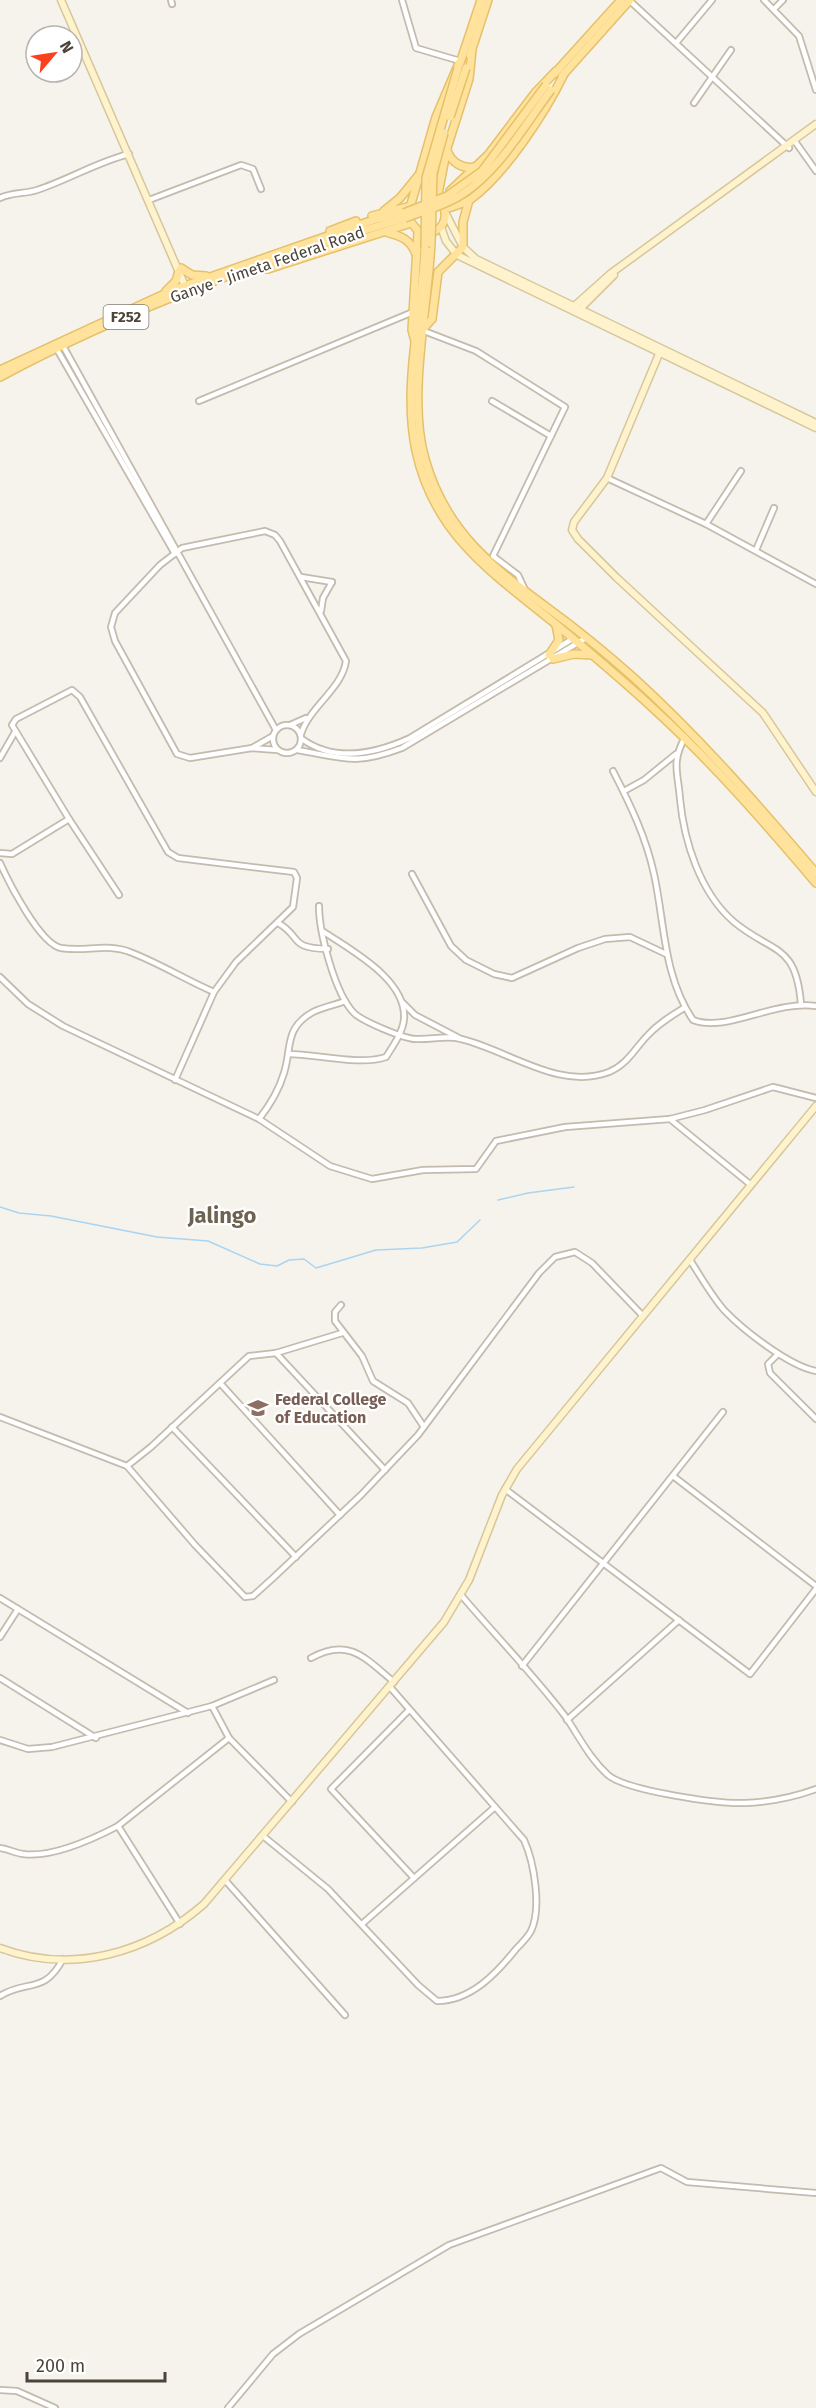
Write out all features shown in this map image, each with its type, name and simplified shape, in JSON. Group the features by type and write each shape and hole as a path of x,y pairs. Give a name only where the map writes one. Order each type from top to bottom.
{"main road":[{"path":"61,0 187,285"},
{"path":"480,0 426,178 428,246 424,330 418,389 418,425 425,460 434,485 447,511 470,544 489,563 580,638 632,677 684,726 756,803 816,873"},
{"path":"488,0 472,50 469,79 447,148 438,200 463,247 476,259 659,354 816,428"},
{"path":"621,0 560,73 550,104 494,178 469,200 445,212 441,227 446,241 457,255 816,423"},
{"path":"438,200 477,166 535,93 560,73 630,0"},
{"path":"441,227 430,233 418,231 411,223 409,216 436,117 461,65 472,50"},
{"name":"Ganye - Jimeta Federal Road","path":"0,377 58,344 164,294 209,276 264,261 376,219 404,215 447,196 482,171 560,73"},
{"path":"795,142 816,124"},
{"path":"575,309 610,274 787,147 816,129"},
{"path":"447,148 449,155 457,164 467,169 477,166"},
{"path":"382,213 400,198 419,174"},
{"path":"411,223 268,269 254,264 266,253 412,204 424,196 438,200"},
{"path":"424,330 432,319 438,272 463,247 463,222 469,200"},
{"path":"416,343 412,330 418,231"},
{"path":"386,232 402,236 412,246 417,257"},
{"path":"428,246 416,343 412,427 424,478 437,506 475,559 556,625 580,638 594,656 685,737 816,883"},
{"name":"Ganye - Jimeta Federal Road","path":"0,369 254,264"},
{"path":"179,268 192,275 209,276"},
{"path":"164,294 176,281 179,268"},
{"path":"659,354 607,478 574,522 572,530 763,713 816,792"},
{"path":"551,657 559,640 556,625"},
{"path":"551,657 574,654 594,656"},
{"path":"0,1948 34,1957 63,1959 95,1957 125,1951 147,1943 180,1924 204,1904 435,1634 461,1595 505,1489 532,1449 816,1106"}],"street":[{"path":"402,0 416,48 461,65"},
{"path":"630,0 787,147"},
{"path":"676,43 712,0"},
{"path":"764,0 799,36 816,90"},
{"path":"774,9 783,0"},
{"path":"693,103 731,50"},
{"path":"795,142 816,171"},
{"path":"0,198 38,190 86,172 115,157 129,154"},
{"path":"149,200 241,165 253,169 261,189"},
{"path":"199,401 413,312"},
{"path":"424,330 476,351 565,407 493,556 519,575 526,592"},
{"path":"58,344 276,730"},
{"path":"492,401 551,436"},
{"path":"706,524 741,471"},
{"path":"607,478 706,524 816,584"},
{"path":"756,550 774,508"},
{"path":"297,750 306,718 342,675 345,656 280,541 270,532 193,545 176,552 115,614 111,627 115,642 177,754 190,758 252,748 277,750 287,754 297,750 342,760 391,753 413,743 580,638"},
{"path":"301,577 332,582 323,598 321,614"},
{"path":"290,725 319,750 344,754 366,753 410,738 551,657"},
{"path":"119,895 69,819 12,725 16,719 72,690 76,690 168,852 178,858 294,872 297,878 293,907 236,962 214,992 175,1080"},
{"path":"252,748 273,736 276,730 306,718"},
{"path":"0,758 15,732"},
{"path":"273,736 277,750"},
{"path":"624,792 644,780 676,754 685,737"},
{"path":"676,754 681,813 696,866 733,921 781,950 794,967 801,1004"},
{"path":"613,771 644,836 654,875 666,954 684,1008 693,1020 706,1025 764,1010 801,1004 816,1006"},
{"path":"0,855 12,854 22,849 69,819"},
{"path":"0,863 20,900 49,942 60,948 110,947 130,952 214,992"},
{"path":"412,874 451,946 466,960 494,974 512,978 578,948 605,939 630,938 666,954"},
{"path":"319,906 319,922 336,984 345,1002 355,1014 415,1040 461,1038"},
{"path":"278,923 288,928 292,938 300,946 328,949"},
{"path":"323,932 372,964 415,1015 461,1038 555,1073 583,1076 609,1072 633,1056 646,1036 662,1022 684,1008"},
{"path":"0,977 28,1004 63,1026 259,1119 330,1166 372,1179 423,1170 476,1169 496,1141 565,1127 670,1119 773,1087 816,1098"},
{"path":"259,1119 278,1089 288,1054 288,1043 297,1026 313,1012 345,1002"},
{"path":"288,1054 314,1054 374,1061 386,1056 405,1020 403,1003"},
{"path":"670,1119 751,1185"},
{"path":"0,1417 127,1466 195,1545 245,1597 253,1596 340,1515 424,1427 539,1273 555,1257 575,1252 592,1263 643,1316"},
{"path":"690,1260 725,1311 778,1354 804,1369 816,1371"},
{"path":"341,1305 335,1312 335,1321 362,1356 373,1381 408,1403 424,1427"},
{"path":"127,1466 249,1356 276,1353 342,1333"},
{"path":"276,1353 385,1470"},
{"path":"778,1354 768,1364 770,1373 816,1419"},
{"path":"220,1383 340,1515"},
{"path":"522,1666 723,1412"},
{"path":"172,1427 296,1557"},
{"path":"505,1489 750,1674 816,1587 673,1476"},
{"path":"461,1595 567,1720 585,1749 608,1775 639,1789 742,1803 765,1802 816,1789"},
{"path":"0,1598 188,1713"},
{"path":"0,1637 18,1609"},
{"path":"567,1720 679,1620"},
{"path":"263,1836 328,1889 418,1985 437,2001 460,1997 494,1976 531,1931 534,1916 535,1878 531,1855 524,1840 409,1710 392,1685 351,1650 331,1650 311,1659"},
{"path":"0,1678 96,1738"},
{"path":"0,1740 28,1749 96,1738 212,1706 274,1680"},
{"path":"212,1706 229,1738 292,1802"},
{"path":"409,1710 330,1789 414,1878"},
{"path":"0,1848 23,1854 52,1850 76,1845 118,1826 229,1738"},
{"path":"362,1924 495,1807"},
{"path":"118,1826 180,1924"},
{"path":"225,1880 345,2015"},
{"path":"0,1996 34,1986 54,1975 63,1959"},
{"path":"228,2408 273,2354 299,2334 449,2245 661,2168 687,2182 816,2193"},
{"path":"0,2390 17,2391 55,2408"}],"waterway":[{"path":"498,1200 528,1193 574,1187"},
{"path":"0,1207 19,1213 51,1216 157,1237 208,1241 260,1264 277,1266 289,1260 304,1259 316,1268 376,1250 422,1248 457,1242 480,1220"}],"place":[{"name":"Federal College of Education","path":"258,1408"}],"district":[{"name":"Jalingo","path":"222,1215"}]}
